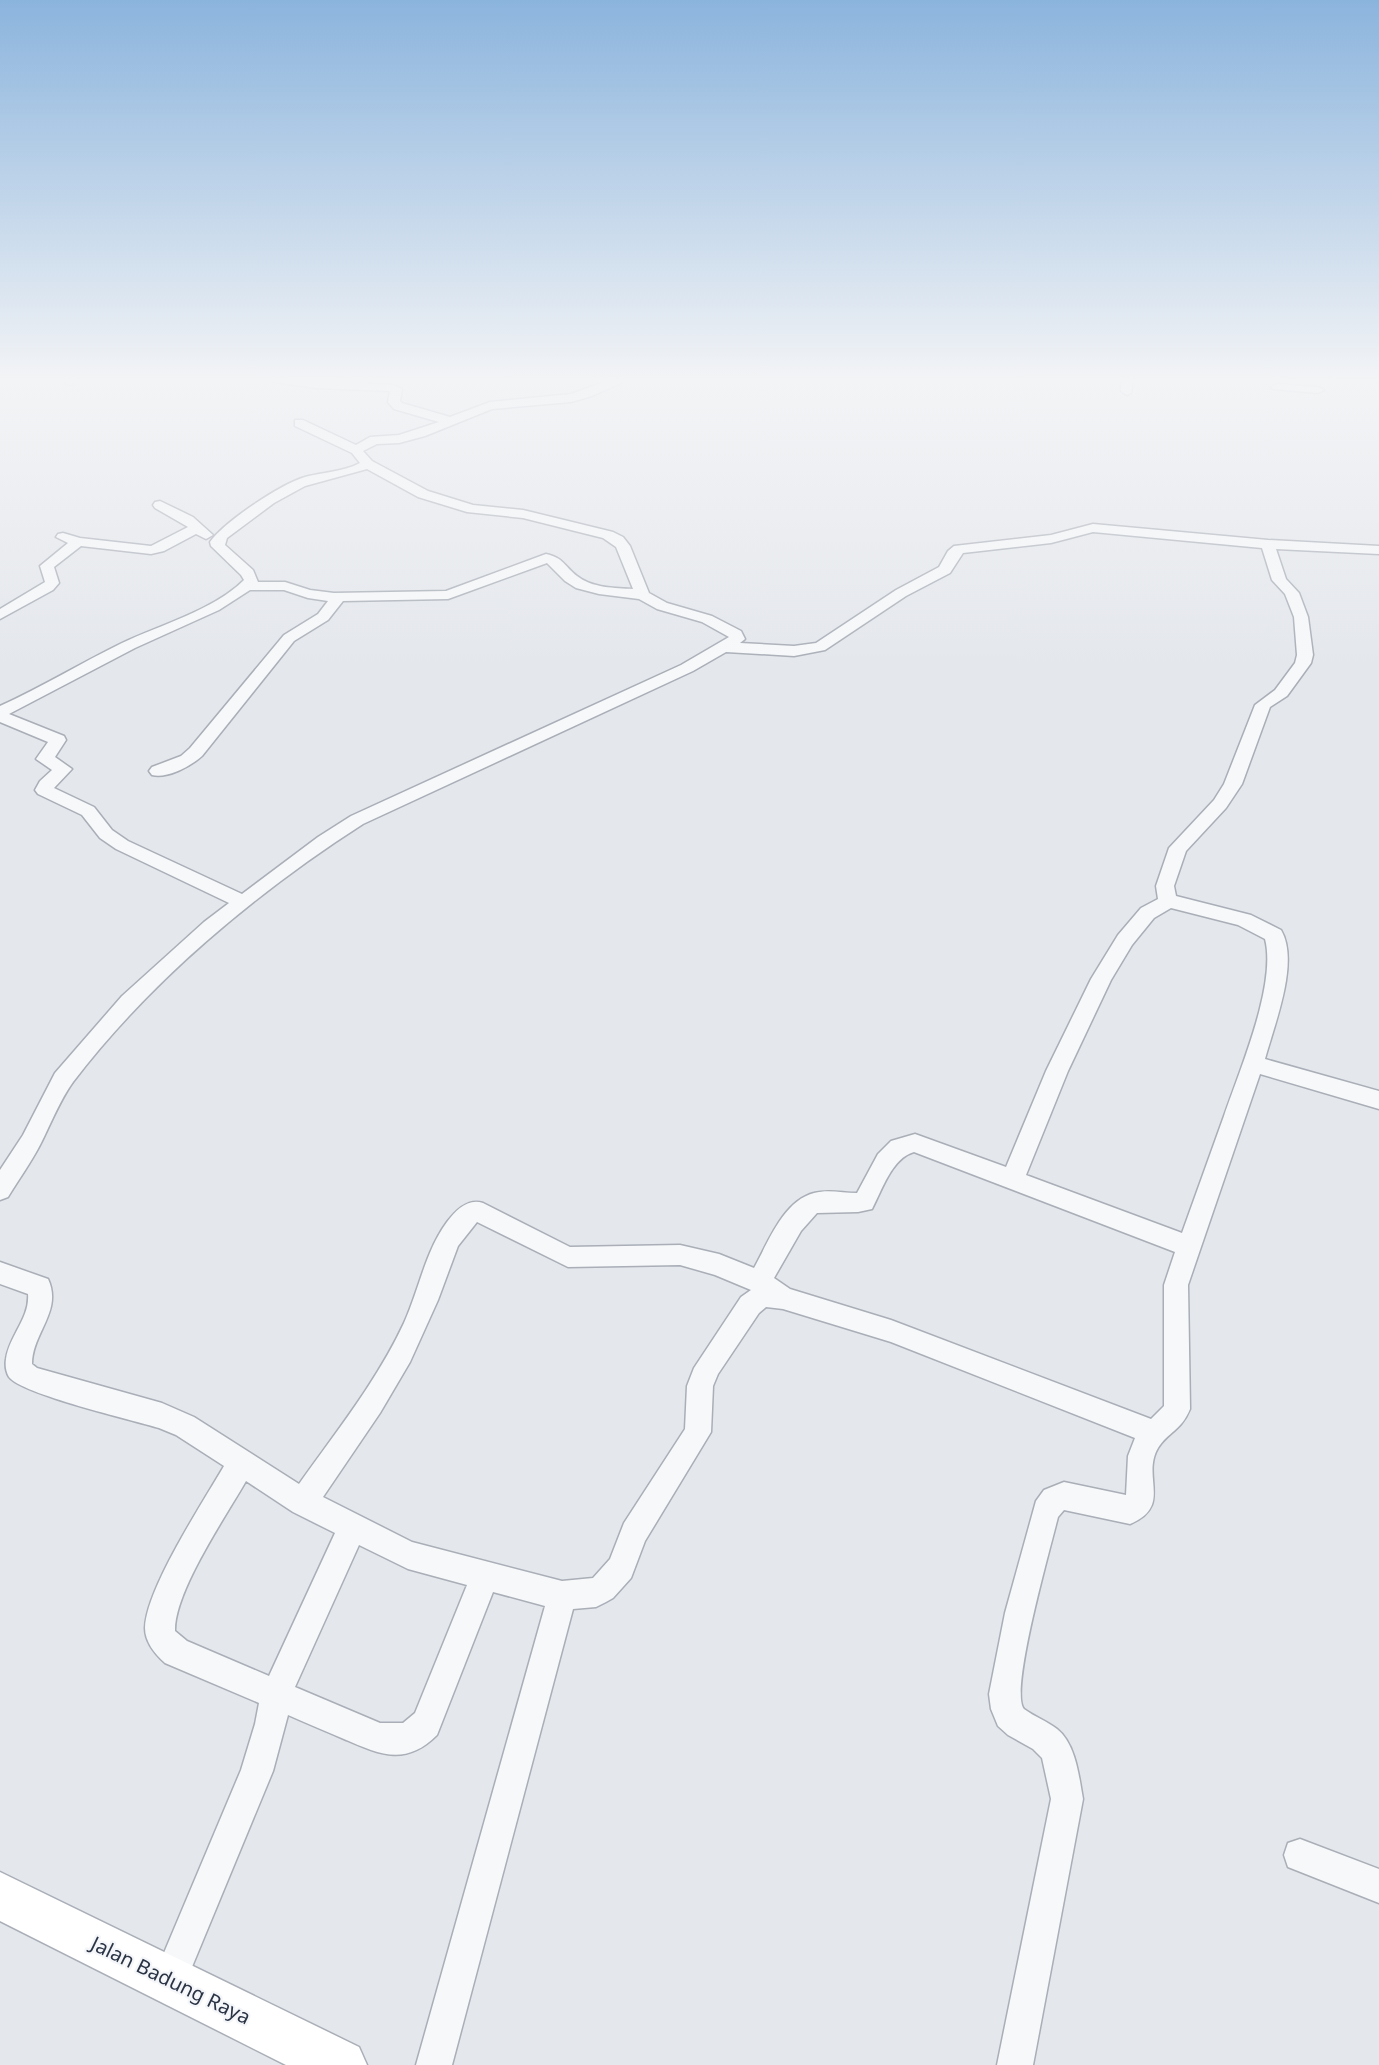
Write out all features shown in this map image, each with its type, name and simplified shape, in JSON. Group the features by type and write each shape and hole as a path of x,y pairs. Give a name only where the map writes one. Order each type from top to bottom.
{"main road":[{"name":"Jalan Badung Raya","path":"0,1896 341,2065"}],"street":[{"path":"217,542 222,535 286,490 313,478 339,474"},
{"path":"384,474 423,494 458,506 523,514 608,535 618,540 623,546 643,595"},
{"path":"160,505 179,514 217,542 218,546 248,573 251,581 248,586"},
{"path":"63,537 78,542 151,550 196,528"},
{"path":"722,647 794,651 820,647 901,593 945,570 953,554 959,549 1051,539 1093,528 1268,544 1379,550"},
{"path":"0,615 48,587 51,583 47,566 49,563 78,542"},
{"path":"1169,901 1165,886 1178,848 1220,804 1233,784 1263,705 1281,693 1303,663 1305,655 1301,617 1292,593 1279,580 1268,544"},
{"path":"0,715 130,646 174,627 248,586 285,586 320,596 339,597 448,595 546,558 557,561 572,580 584,585 643,595 662,606 708,619 736,634 737,639 687,668 357,820 324,841 211,927 129,1001 63,1079 31,1141 0,1190"},
{"path":"158,771 187,760 196,752 289,638 323,616 339,597"},
{"path":"0,715 58,740 45,759 63,769 46,785 44,790 88,811 106,834 122,845 243,902"},
{"path":"1012,1180 1088,1000 1120,947 1145,916 1161,902 1169,901 1244,920 1274,934 1278,950 1275,987 1253,1064 1176,1285 1177,1409 1171,1421 1154,1434 1144,1447 1140,1502 1130,1510 1064,1496 1054,1500 1046,1511 1006,1680 1004,1690 1006,1710 1014,1722 1050,1742 1060,1767 1066,1798 1015,2065"},
{"path":"1253,1064 1379,1100"},
{"path":"759,1282 791,1227 805,1208 814,1202 864,1202 886,1161 899,1147 915,1143 1188,1246"},
{"path":"303,1502 389,1379 426,1301 450,1236 475,1210 568,1257 680,1255 719,1265 759,1282 783,1298"},
{"path":"0,1273 30,1282 39,1287 41,1294 30,1332 18,1361 19,1370 30,1378 162,1416 185,1426 303,1502 352,1529 408,1555 562,1596 596,1592 603,1588 621,1568 634,1533 698,1432 700,1386 707,1368 750,1305 762,1296 783,1298 891,1331 1154,1434"},
{"path":"241,1463 168,1595 159,1626 163,1642 176,1652 380,1739 396,1741 415,1736 426,1724 485,1576"},
{"path":"170,1979 257,1771 271,1724 276,1694 352,1529"},
{"path":"434,2065 562,1596"},
{"path":"1300,1856 1379,1886"}]}
